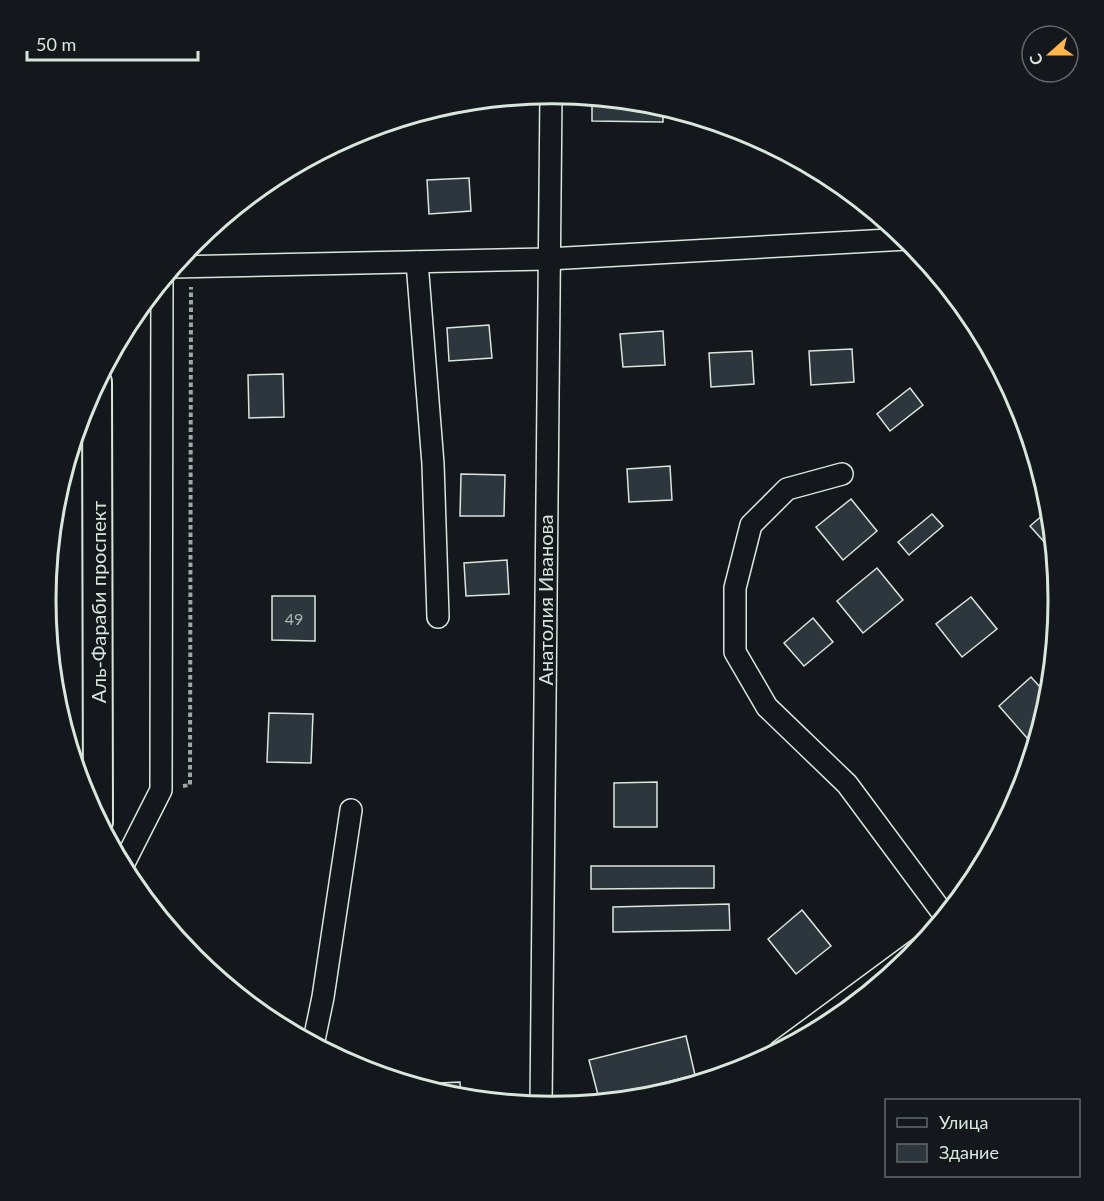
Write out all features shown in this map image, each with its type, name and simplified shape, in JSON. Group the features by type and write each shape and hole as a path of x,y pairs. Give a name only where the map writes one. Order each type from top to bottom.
{"street":[{"name":"Анатолия Иванова","path":"541,1097 551,104"},
{"path":"185,266 548,259 893,240"},
{"path":"417,262 433,464 438,617"},
{"path":"127,857 161,790 162,293"},
{"name":"Аль-Фараби проспект","path":"97,402 98,801"},
{"path":"842,474 787,489 751,525 735,588 735,652 767,707 848,784 940,910"},
{"path":"315,1036 324,998 351,810"}],"path":[{"path":"161,790 190,785 182,270"}],"building":[{"path":"592,106 663,117 663,122 592,121"},
{"path":"469,178 471,211 429,214 427,180"},
{"path":"489,325 492,358 449,361 447,328"},
{"path":"663,331 665,365 623,367 620,334"},
{"path":"852,349 854,382 811,385 809,351"},
{"path":"752,351 754,384 711,387 709,353"},
{"path":"283,374 284,417 249,418 248,375"},
{"path":"910,388 923,405 890,431 877,414"},
{"path":"670,466 672,500 629,502 627,469"},
{"path":"461,474 505,475 504,516 460,516"},
{"path":"851,499 877,531 843,560 816,527"},
{"path":"932,514 943,526 909,555 898,542"},
{"path":"1041,517 1045,542 1030,526"},
{"path":"507,560 509,594 466,596 464,563"},
{"path":"877,568 903,600 863,633 837,601"},
{"path":"272,596 315,596 315,641 272,640"},
{"path":"971,597 997,629 962,657 936,624"},
{"path":"813,618 833,642 804,666 784,643"},
{"path":"1031,677 1040,688 1032,729 1027,738 999,706"},
{"path":"269,713 313,714 311,763 267,762"},
{"path":"657,782 657,827 614,827 614,783"},
{"path":"591,866 714,866 714,888 591,889"},
{"path":"729,904 730,930 613,932 613,907"},
{"path":"802,910 831,946 796,974 768,939"},
{"path":"686,1036 695,1075 641,1088 598,1095 589,1060"},
{"path":"460,1082 460,1088 455,1087 437,1083"}]}
